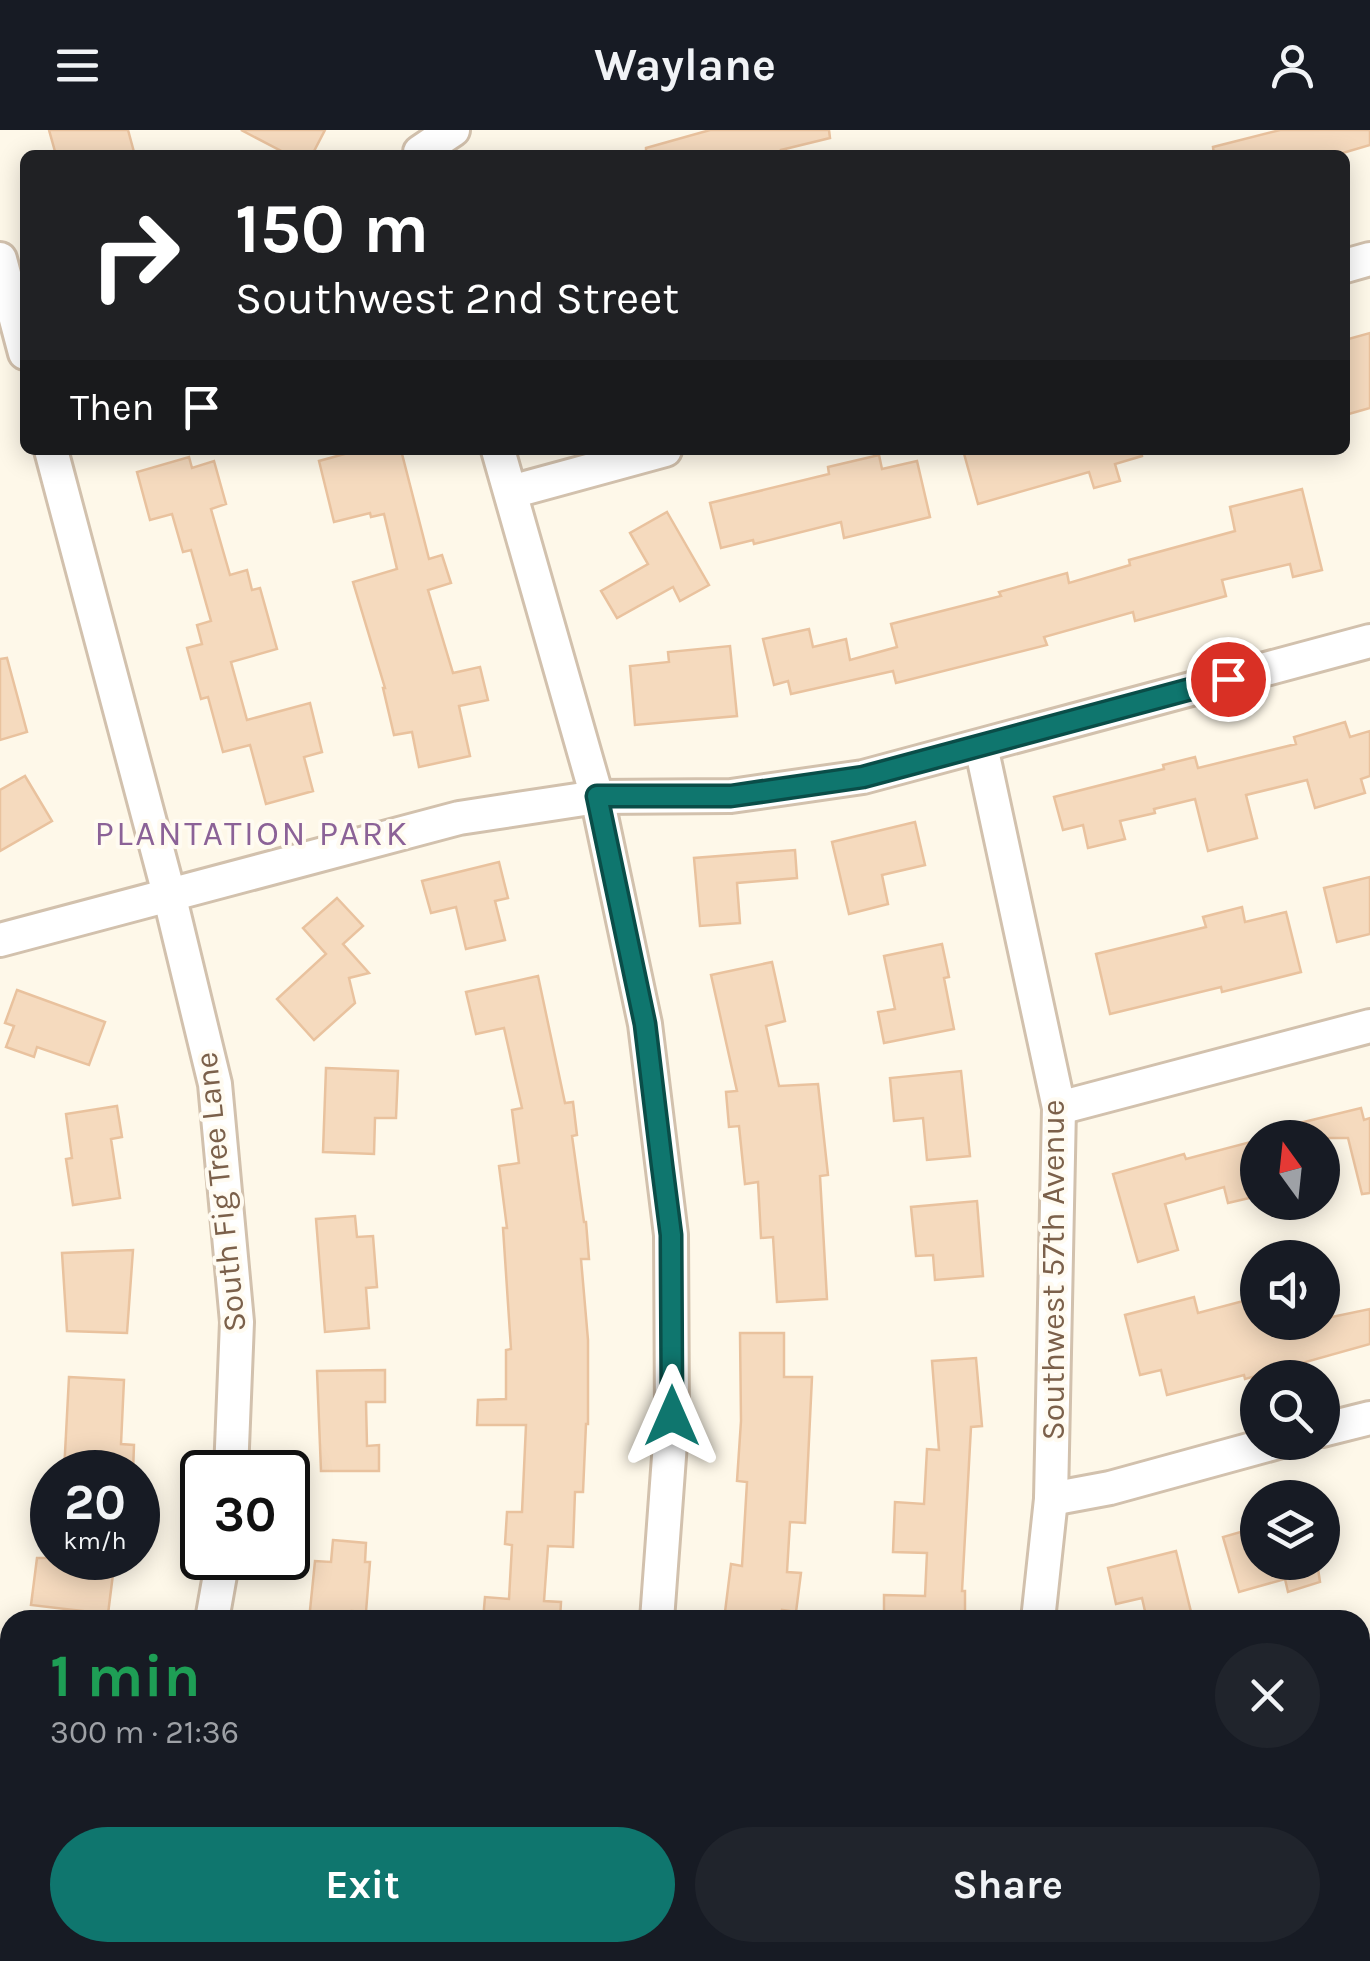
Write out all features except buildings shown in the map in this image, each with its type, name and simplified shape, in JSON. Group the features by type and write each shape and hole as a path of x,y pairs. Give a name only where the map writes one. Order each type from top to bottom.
{"street":[{"path":"424,150 454,130"},
{"path":"0,259 20,334"},
{"name":"South Fig Tree Lane","path":"52,455 214,1084 237,1322 232,1450"},
{"path":"500,455 597,796 645,1024 671,1235 672,1416 657,1610"},
{"path":"511,492 647,455"},
{"path":"0,940 459,818 597,796 731,796 863,777 1370,640"},
{"name":"Southwest 57th Avenue","path":"981,746 1059,1108 1052,1500 1039,1610"},
{"path":"1059,1108 1370,1026"},
{"path":"1340,1426 1370,1418"},
{"path":"1052,1500 1240,1452"},
{"path":"214,1610 219,1580"}],"district":[{"name":"PLANTATION PARK","path":"252,833"}],"route":[{"path":"672,1416 671,1235 645,1024 597,796 731,796 863,777 1228,679"}]}
